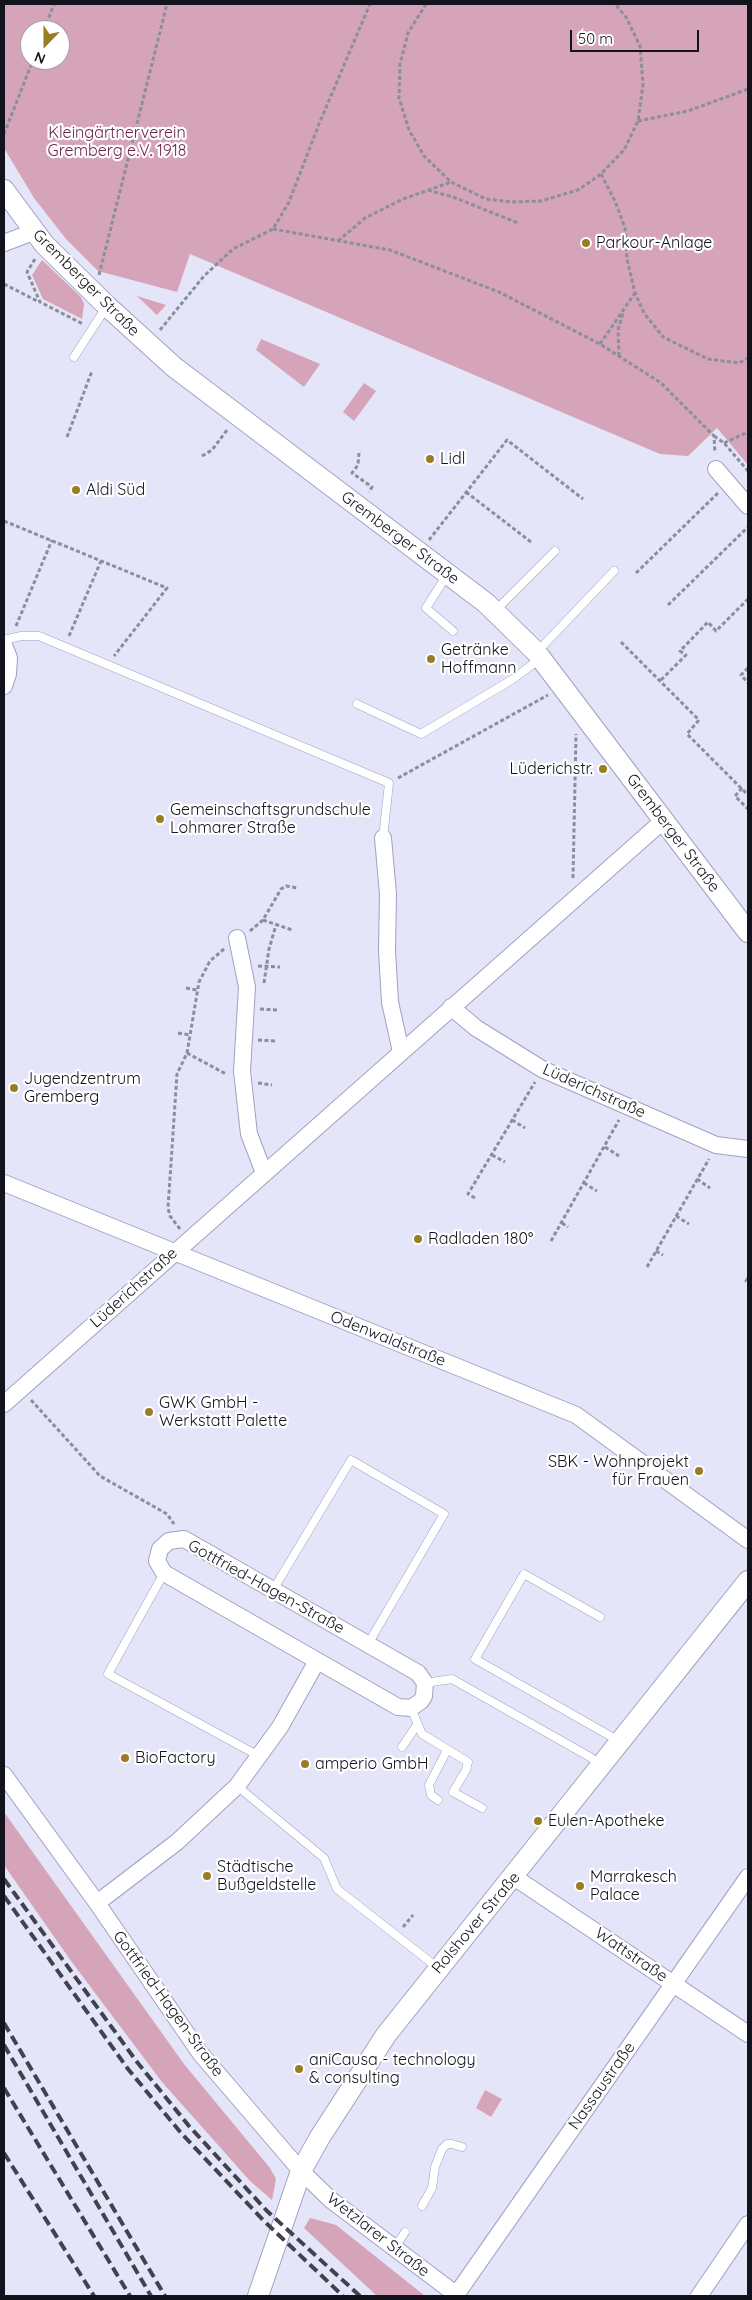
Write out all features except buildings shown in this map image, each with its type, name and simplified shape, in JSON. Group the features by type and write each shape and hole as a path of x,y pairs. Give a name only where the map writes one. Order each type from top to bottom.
{"street":[{"name":"Gremberger Straße","path":"4,190 39,238 100,300 174,367 420,552 495,612 538,655 748,932"},
{"path":"4,243 39,238"},
{"path":"716,469 748,506"},
{"path":"4,686 8,674 9,658 6,641"},
{"name":"Lüderichstraße","path":"4,1404 172,1253 664,820"},
{"path":"383,838 388,894 387,951 390,1002 401,1052"},
{"path":"237,938 247,987 243,1081 248,1134 264,1173"},
{"name":"Lüderichstraße","path":"452,1007 476,1028 542,1069 716,1145 748,1149"},
{"name":"Odenwaldstraße","path":"4,1183 172,1253 576,1414 748,1540"},
{"name":"Gottfried-Hagen-Straße","path":"164,1573 157,1561 160,1549 169,1542 184,1540 418,1673 425,1683"},
{"path":"164,1573 398,1707 410,1708 421,1701 424,1696 425,1683"},
{"name":"Rolshover Straße","path":"258,2296 302,2171 320,2137 370,2058 438,1968 514,1877 748,1581"},
{"path":"97,1903 177,1842 237,1786 280,1728 317,1661"},
{"name":"Gottfried-Hagen-Straße","path":"4,1774 97,1903 200,2053 302,2171"},
{"name":"Wattstraße","path":"514,1877 748,2034"},
{"name":"Nassaustraße","path":"457,2296 748,1877"},
{"name":"Wetzlarer Straße","path":"302,2171 331,2200 457,2296"},
{"path":"699,2296 748,2224"}],"lane":[{"path":"74,357 92,328 100,300"},
{"path":"495,612 555,550"},
{"path":"357,704 421,734 513,679 538,655 614,571"},
{"path":"448,574 426,608 453,631"},
{"path":"6,641 39,636 389,783 383,838"},
{"path":"273,1590 351,1460 444,1514 368,1644"},
{"path":"164,1573 108,1674 259,1756"},
{"path":"600,1617 524,1574 475,1659 620,1742"},
{"path":"425,1683 452,1680 590,1757 602,1766"},
{"path":"410,1708 422,1734 468,1762 466,1770 453,1792 482,1808"},
{"path":"402,1747 417,1725"},
{"path":"438,1800 431,1795 429,1785 448,1750"},
{"path":"237,1786 324,1858 337,1889 438,1968"},
{"path":"422,2206 432,2188 435,2167 442,2150 447,2144 462,2147"},
{"path":"396,2248 406,2232"}],"path":[{"path":"48,20 54,4"},
{"path":"100,300 167,4"},
{"path":"149,344 204,276 233,249 273,229 289,202 319,124 370,4"},
{"path":"426,4 408,33 400,64 399,98 409,130 424,156 451,182 486,199 512,202 541,201 578,190 601,174 624,150 638,121 643,85 640,46 626,17 615,4"},
{"path":"4,134 29,70"},
{"path":"638,121 688,111 748,89"},
{"path":"601,174 615,201 625,228 627,259 635,293 644,313 663,337 708,359 739,363 748,358"},
{"path":"338,241 366,218 428,190 451,182"},
{"path":"428,190 453,197 518,223"},
{"path":"273,229 390,250 499,292 600,344 661,383 714,436 724,443 748,471"},
{"path":"39,238 27,272 40,302"},
{"path":"4,284 92,328"},
{"path":"600,344 635,293"},
{"path":"620,356 618,330 625,308"},
{"path":"66,437 92,371"},
{"path":"202,456 212,450 238,416"},
{"path":"724,443 748,432"},
{"path":"714,436 716,469"},
{"path":"420,552 507,440 583,499"},
{"path":"358,506 372,487 352,473 358,465 359,454"},
{"path":"636,573 728,483"},
{"path":"466,492 531,542"},
{"path":"4,521 167,588 107,664"},
{"path":"668,605 748,527"},
{"path":"6,641 52,540"},
{"path":"65,646 101,561"},
{"path":"661,680 686,655 680,651 708,622 716,631 748,599"},
{"path":"621,642 699,720 687,734 748,795"},
{"path":"748,668 741,675 748,683"},
{"path":"389,783 562,687"},
{"path":"573,900 576,733 566,718 579,709"},
{"path":"742,788 735,796 748,809"},
{"path":"189,1239 170,1216 168,1208 177,1074 187,1053 197,990 204,970 210,961 237,938 257,927 281,889 286,886 298,888"},
{"path":"263,920 292,930"},
{"path":"186,988 197,990"},
{"path":"178,1033 190,1035"},
{"path":"187,1053 235,1080 243,1081"},
{"path":"475,1198 468,1194 542,1069"},
{"path":"551,1241 605,1147 626,1106"},
{"path":"512,1120 525,1128"},
{"path":"647,1266 716,1145"},
{"path":"605,1147 619,1156"},
{"path":"492,1155 504,1162"},
{"path":"698,1179 710,1188"},
{"path":"584,1184 597,1191"},
{"path":"676,1216 689,1224"},
{"path":"562,1223 568,1227"},
{"path":"656,1251 662,1255"},
{"path":"748,1278 746,1281 748,1282"},
{"path":"21,1388 100,1476 167,1514 184,1540"}],"green space":[{"name":"Kleingärtnerverein Gremberg e.V. 1918","path":"4,4 748,4 748,465 717,428 688,456 660,454 190,254 177,292 98,271 66,239 34,198 4,148"},
{"path":"42,260 81,297 84,304 82,319 43,299 32,275"},
{"path":"137,296 166,305 157,315"},
{"path":"261,339 320,364 304,387 256,350"},
{"path":"364,383 376,391 354,421 343,412"},
{"path":"4,1812 184,2064 270,2168 276,2179 272,2200 250,2181 162,2082 71,1961 4,1865"},
{"path":"485,2090 502,2099 491,2117 476,2108"},
{"path":"310,2218 336,2225 425,2296 377,2296 304,2228"}],"railway":[{"path":"4,1879 137,2062 189,2126 267,2211 360,2296"},
{"path":"4,1896 128,2069 181,2133 264,2221 343,2296"},
{"path":"4,2023 165,2296"},
{"path":"4,2045 151,2296"},
{"path":"4,2088 130,2296"},
{"path":"4,2153 94,2296"}],"place":[{"name":"Parkour-Anlage","path":"586,243"},
{"name":"Lidl","path":"430,459"},
{"name":"Aldi Süd","path":"76,490"},
{"name":"Getränke Hoffmann","path":"431,659"},
{"name":"Lüderichstr.","path":"603,769"},
{"name":"Gemeinschaftsgrundschule Lohmarer Straße","path":"160,819"},
{"name":"Jugendzentrum Gremberg","path":"14,1088"},
{"name":"Radladen 180°","path":"418,1239"},
{"name":"GWK GmbH - Werkstatt Palette","path":"149,1412"},
{"name":"SBK - Wohnprojekt für Frauen","path":"699,1471"},
{"name":"BioFactory","path":"125,1758"},
{"name":"amperio GmbH","path":"305,1764"},
{"name":"Eulen-Apotheke","path":"538,1821"},
{"name":"Städtische Bußgeldstelle","path":"207,1876"},
{"name":"Marrakesch Palace","path":"580,1886"},
{"name":"aniCausa - technology & consulting","path":"299,2069"}]}
